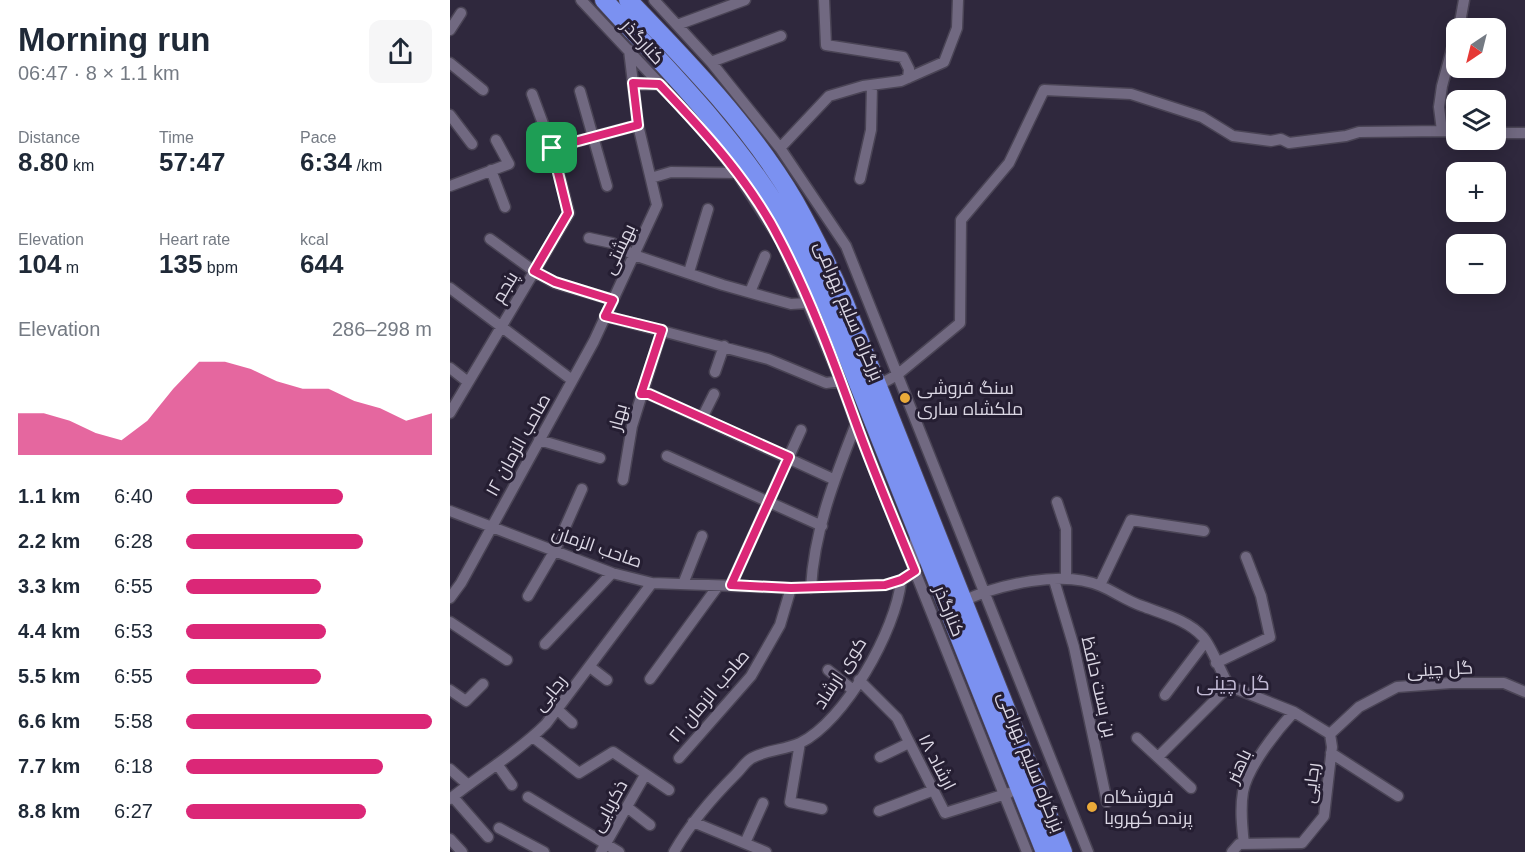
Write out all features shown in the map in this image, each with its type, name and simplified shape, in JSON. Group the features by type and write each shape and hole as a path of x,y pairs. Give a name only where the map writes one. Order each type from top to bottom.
{"highway":[{"name":"بزرگراه سلیم بهرامی","path":"604,0 683,86 741,155 779,210 805,259 828,308 960,641 1012,792 1045,852"},
{"name":"بزرگراه سلیم بهرامی","path":"628,0 717,97 754,143 794,200 844,301 1064,852"}],"street":[{"name":"کنارگذر","path":"581,0 705,132 737,173 781,241 842,381 856,424 936,625 1012,792 1027,852"},
{"name":"کنارگذر","path":"654,0 711,62 780,148 846,246 1088,852"},
{"path":"677,25 745,0"},
{"path":"824,0 826,45 903,57 909,69 908,78"},
{"path":"780,148 829,96 908,78 944,62 957,28 958,0"},
{"path":"1461,18 1464,0"},
{"path":"450,30 461,13"},
{"path":"552,148 638,125 628,26"},
{"path":"711,62 781,36"},
{"path":"450,63 483,90"},
{"path":"1442,131 1439,107 1446,71"},
{"path":"633,83 683,86"},
{"path":"860,179 870,130 872,85"},
{"path":"878,386 897,375 960,322 961,220 1009,163 1044,90 1131,94 1202,117 1233,136 1272,141 1281,139 1289,142 1346,136 1359,132 1446,131"},
{"path":"580,91 607,186"},
{"name":"پنجم","path":"450,413 568,213 552,148 532,94"},
{"path":"450,115 472,144"},
{"name":"بهشتی","path":"572,380 613,300 657,205 638,125"},
{"path":"1506,133 1525,133"},
{"path":"450,186 509,164 496,140"},
{"path":"491,170 505,207"},
{"path":"651,178 671,172 737,173"},
{"path":"689,272 708,209"},
{"path":"590,238 612,243 634,255 750,292 791,304 808,303"},
{"path":"490,239 534,271 555,282 613,300"},
{"path":"750,292 765,256"},
{"path":"450,288 572,380"},
{"path":"605,316 768,359 826,383 842,381"},
{"name":"بهار","path":"623,480 626,452 641,394 662,330"},
{"path":"715,372 724,346"},
{"path":"450,368 468,382"},
{"name":"صاحب الزمان ۱۲","path":"450,598 572,380"},
{"path":"641,394 649,394 833,479"},
{"path":"702,418 714,394"},
{"path":"811,588 812,563 833,479 856,424"},
{"path":"731,585 801,430"},
{"path":"539,440 600,458"},
{"path":"667,456 822,526"},
{"path":"528,596 555,550 582,489"},
{"path":"1057,502 1066,529 1066,579"},
{"name":"صاحب الزمان","path":"450,511 612,573 651,583 791,588 885,585 901,580 915,571"},
{"path":"1100,585 1131,520 1204,531"},
{"path":"915,528 915,571"},
{"path":"683,584 702,536"},
{"path":"1216,663 1270,637 1261,596 1246,557"},
{"path":"545,644 612,573"},
{"path":"963,601 985,591 1028,582 1066,579 1100,585 1122,599 1183,622 1206,640 1229,686 1294,712 1330,734"},
{"name":"کوی ارشاد","path":"674,852 708,802 752,758 800,743 823,728 856,685 892,616 901,580"},
{"name":"بن بست حافظ","path":"1054,580 1074,647 1107,802"},
{"name":"رجایی","path":"452,798 467,784 533,737 558,711 651,583"},
{"path":"650,679 718,586"},
{"name":"صاحب الزمان ۲۱","path":"679,758 751,676 780,625 791,588"},
{"path":"450,622 507,660"},
{"path":"936,625 960,641"},
{"path":"1165,695 1206,640"},
{"path":"590,667 607,680"},
{"name":"ارشاد ۱۸","path":"828,670 856,685 897,718 945,813 1012,792"},
{"name":"گل چینی","path":"1330,734 1359,707 1397,687 1451,683 1504,683 1525,692"},
{"path":"450,690 466,701 483,684"},
{"path":"1158,757 1229,686"},
{"path":"558,711 572,723"},
{"name":"باهنر","path":"1244,844 1241,822 1243,790 1269,743 1294,712"},
{"name":"رجایی","path":"1244,844 1302,843 1324,816 1331,753 1330,734"},
{"path":"533,737 579,773 613,752 669,790"},
{"path":"1137,738 1191,788"},
{"path":"800,743 790,802 822,809"},
{"path":"880,757 909,743"},
{"path":"1331,753 1398,796"},
{"path":"496,764 512,785"},
{"path":"450,769 467,784"},
{"name":"ذکریایی","path":"604,848 645,775"},
{"path":"879,811 934,789"},
{"path":"528,797 604,848 619,852"},
{"path":"452,798 488,837"},
{"path":"745,843 763,804"},
{"path":"627,807 650,825"},
{"path":"693,822 766,852"},
{"path":"499,828 544,852"},
{"path":"450,839 462,852"},
{"path":"1232,852 1239,844 1244,844"}],"place":[{"name":"سنگ فروشی ملکشاه ساری","path":"905,398"},
{"name":"فروشگاه پرنده کهروبا","path":"1092,807"}],"district":[{"name":"گل چینی","path":"1233,683"}],"route":[{"path":"633,83 659,84 705,132 737,173 781,241 842,381 856,424 915,571 894,584 885,585 791,588 731,585 789,457 649,394 641,394 662,330 605,316 613,300 555,282 534,271 568,213 552,148 638,125 633,83"}]}
